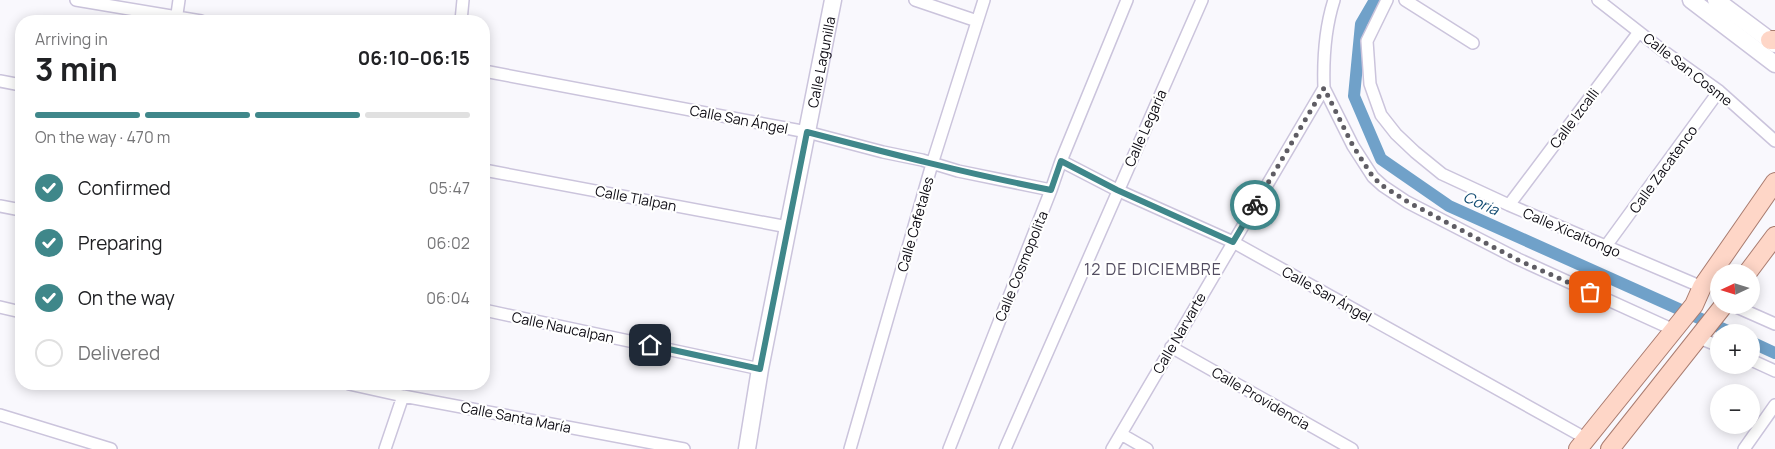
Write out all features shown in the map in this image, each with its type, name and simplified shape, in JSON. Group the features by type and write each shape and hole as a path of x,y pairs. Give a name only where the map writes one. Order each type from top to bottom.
{"main road":[{"path":"1583,444 1694,304 1702,287 1775,182"},
{"path":"1754,264 1775,236"},
{"path":"1610,449 1720,314"}],"street":[{"path":"76,0 155,15"},
{"path":"177,15 179,0"},
{"path":"462,15 464,0"},
{"name":"Calle Lagunilla","path":"747,449 760,369 833,0"},
{"path":"915,0 977,21"},
{"name":"Calle Cafetales","path":"850,449 932,164 984,0"},
{"name":"Calle Cosmopolita","path":"949,449 1061,161 1127,0"},
{"name":"Calle Legaria","path":"1005,449 1202,0"},
{"name":"Calle Narvarte","path":"1112,449 1324,88 1328,20 1334,0"},
{"name":"Calle Xicaltongo","path":"1386,0 1367,41 1370,84 1381,115 1396,134 1415,152 1442,174 1509,205 1702,287"},
{"path":"1405,0 1473,43"},
{"name":"Calle San Cosme","path":"1598,0 1719,91 1775,140"},
{"path":"1691,0 1775,64"},
{"path":"1716,0 1773,41"},
{"name":"Calle Izcalli","path":"1509,205 1639,32"},
{"name":"Calle San Ángel","path":"490,72 807,132 958,171 1051,190"},
{"path":"0,81 15,84"},
{"path":"1324,88 1342,127 1358,154 1373,177 1383,186 1408,202 1518,260 1678,325"},
{"name":"Calle Zacatenco","path":"1606,246 1719,91"},
{"name":"Calle San Ángel","path":"1061,161 1117,190 1233,242 1583,444"},
{"name":"Calle Tlalpan","path":"490,171 788,227"},
{"path":"0,206 15,209"},
{"path":"0,307 15,311"},
{"name":"Calle Naucalpan","path":"490,311 760,369"},
{"path":"1744,314 1775,324"},
{"path":"1703,333 1710,339"},
{"name":"Calle Providencia","path":"1171,347 1352,449"},
{"path":"1760,364 1775,371"},
{"name":"Calle Santa María","path":"376,390 684,449"},
{"path":"385,449 403,396"},
{"path":"1744,449 1775,405"},
{"path":"0,415 111,449"},
{"path":"1121,434 1147,449"}],"waterway":[{"name":"Coria","path":"1375,0 1361,24 1354,96 1381,159 1449,206 1712,324"},
{"name":"Coria","path":"1760,346 1775,353"}],"way so far":[{"path":"1255,205 1324,88 1353,146 1373,177 1383,186 1408,202 1518,260 1590,292"}],"district":[{"name":"12 DE DICIEMBRE","path":"1153,269"}],"route":[{"path":"650,345 760,369 807,132 922,160 958,171 1051,190 1061,161 1117,190 1233,242 1255,205"}]}
